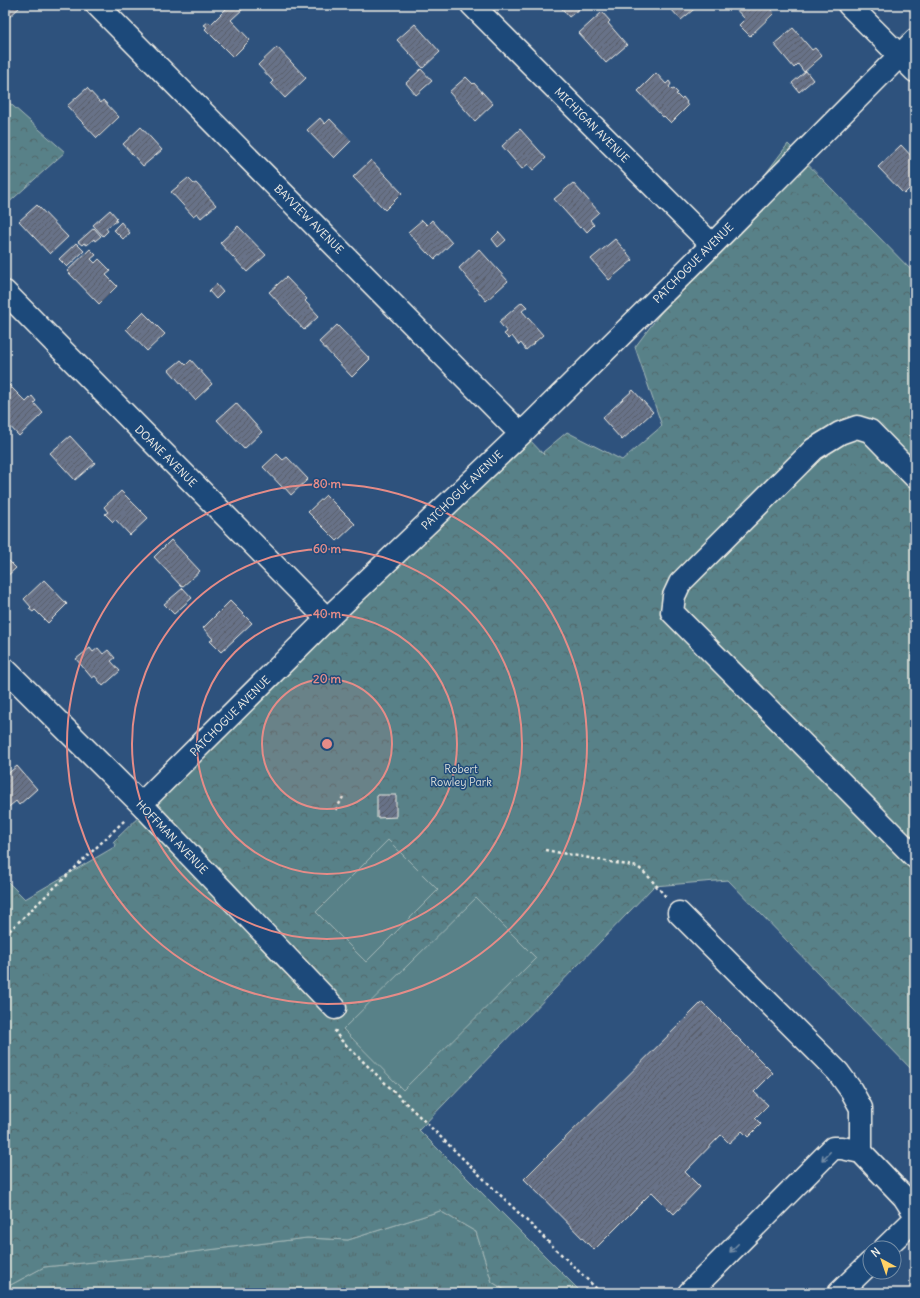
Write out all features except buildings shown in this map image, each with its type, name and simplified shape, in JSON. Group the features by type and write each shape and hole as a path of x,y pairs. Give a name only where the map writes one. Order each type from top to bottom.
{"street":[{"name":"BAYVIEW AVENUE","path":"97,5 521,434"},
{"name":"MICHIGAN AVENUE","path":"472,5 712,245"},
{"path":"849,5 915,71"},
{"name":"PATCHOGUE AVENUE","path":"141,804 327,619 521,434 712,245 915,40"},
{"name":"DOANE AVENUE","path":"5,292 327,619"},
{"path":"915,477 870,431 857,427 840,433 814,449 680,583 674,596 672,612 915,857"},
{"name":"HOFFMAN AVENUE","path":"5,669 141,804 337,1017"},
{"path":"679,912 838,1072 851,1090 861,1108 861,1152"},
{"path":"689,1293 833,1148 842,1148 861,1152 904,1197 915,1214"},
{"path":"893,1240 915,1219"},
{"path":"839,1293 862,1271"}],"path":[{"path":"336,810 343,797"},
{"path":"5,936 141,804"},
{"path":"545,850 638,867 648,876 679,912"},
{"path":"337,1017 335,1032 341,1040 601,1293"}],"green space":[{"path":"5,99 65,152 5,206"},
{"name":"Robert Rowley Park","path":"788,144 915,274 915,1073 728,880 654,886 419,1130 582,1293 510,1293 492,1282 476,1232 440,1211 348,1240 307,1238 192,1252 44,1267 5,1288 5,879 25,899 116,846 113,842 528,438 544,455 543,452 567,432 622,460 662,426 635,347"},
{"path":"388,840 438,890 366,962 316,912"},
{"path":"476,898 536,958 403,1090 343,1029"},
{"path":"440,1211 476,1232 492,1282 510,1293 5,1293 5,1288 44,1267 192,1252 307,1238 348,1240"}]}
